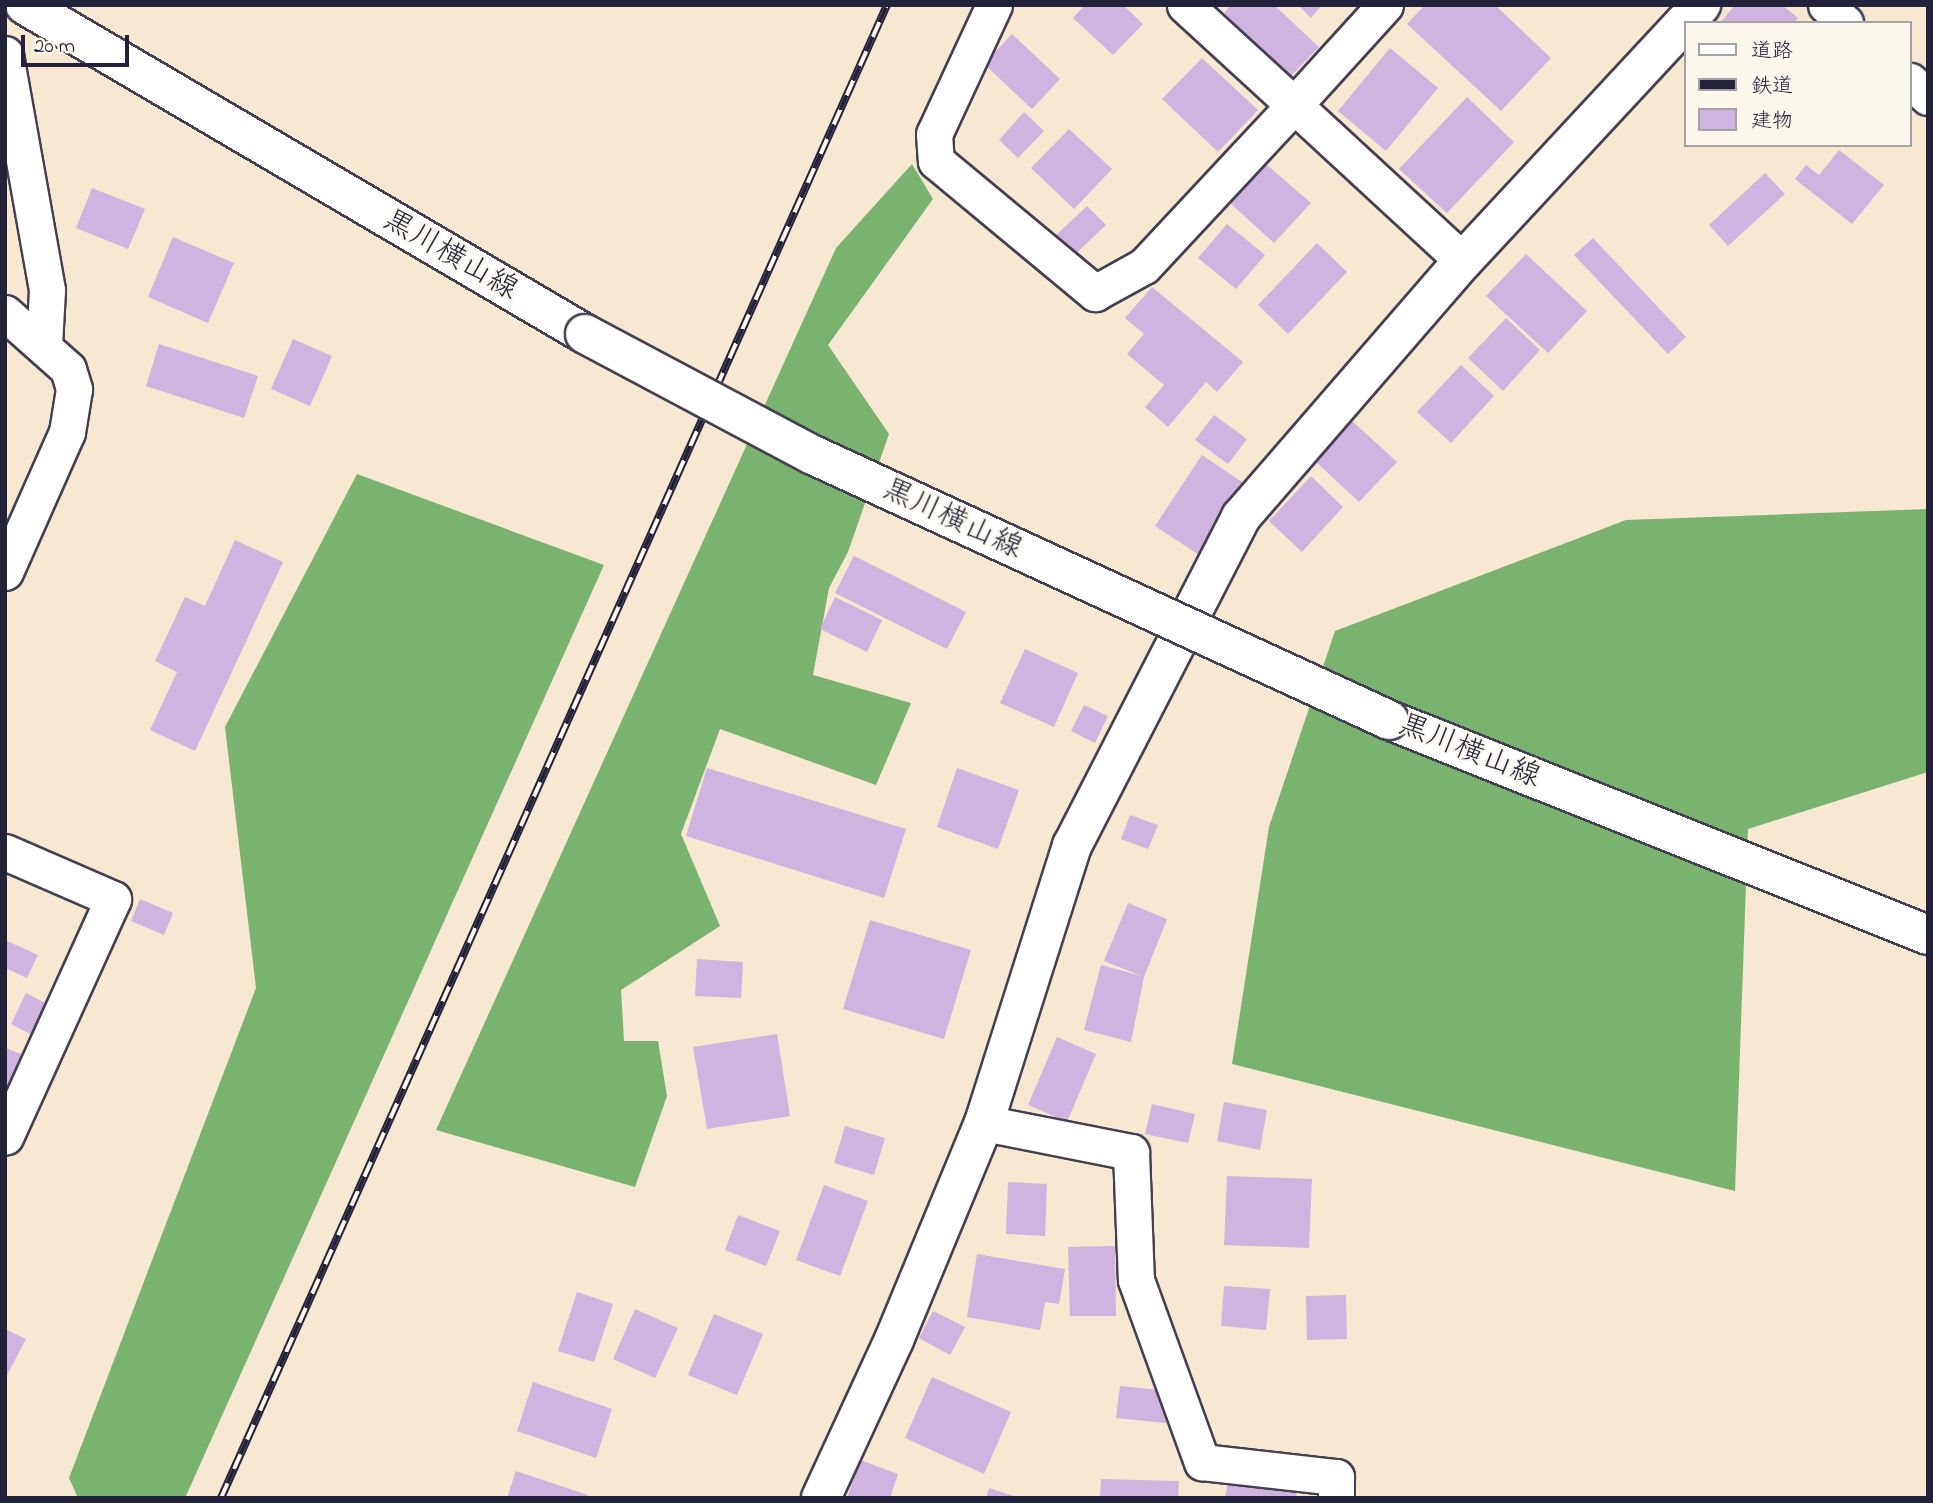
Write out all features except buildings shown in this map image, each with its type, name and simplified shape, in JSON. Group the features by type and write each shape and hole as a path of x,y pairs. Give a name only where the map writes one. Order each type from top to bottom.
{"main road":[{"name":"黒川横山線","path":"25,5 585,334 813,455 1389,720 1928,935"},
{"path":"1687,21 1702,5"},
{"path":"821,1498 894,1340 984,1123 1072,846 1241,517 1463,261 1685,23"}],"street":[{"path":"994,5 934,134 936,161 1095,293 1143,266 1385,5"},
{"path":"1185,5 1463,261"},
{"path":"1826,5 1843,21"},
{"path":"5,54 47,290 44,345"},
{"path":"1912,83 1928,97"},
{"path":"5,313 68,369 74,389 67,432 5,572"},
{"path":"5,852 113,899 5,1137"},
{"path":"984,1123 1131,1152 1136,1280 1202,1462 1336,1477 1336,1498"}],"green space":[{"path":"912,164 933,199 828,345 889,434 848,552 829,588 813,675 911,703 876,785 720,729 681,834 720,926 621,990 624,1041 658,1041 667,1096 635,1187 436,1130 836,248"},
{"path":"357,474 604,565 185,1498 78,1498 69,1478 256,988 225,727"},
{"path":"1928,509 1928,772 1748,829 1735,1191 1232,1064 1269,827 1335,631 1626,520"}],"railway":[{"path":"221,1498 887,5"}]}
